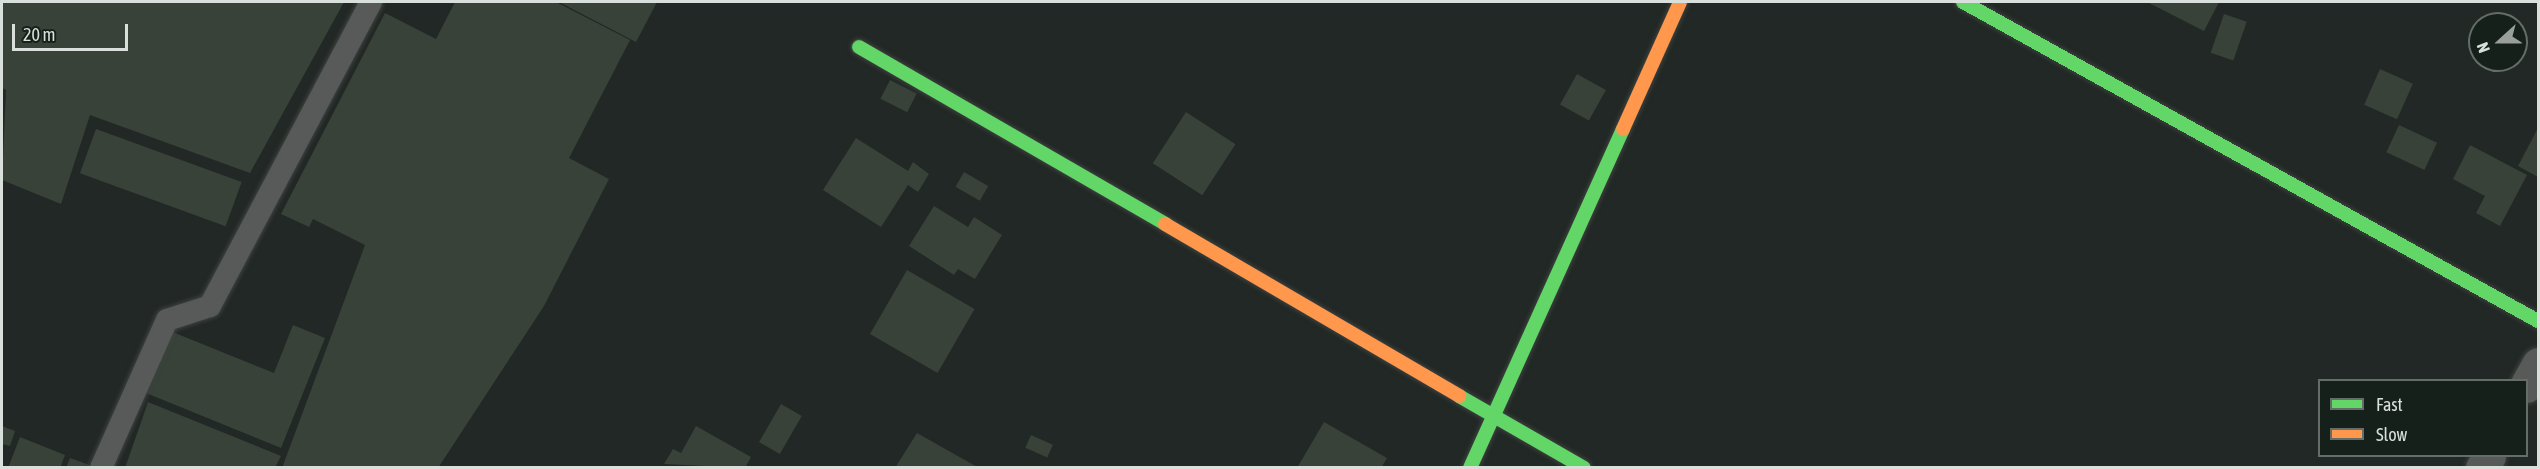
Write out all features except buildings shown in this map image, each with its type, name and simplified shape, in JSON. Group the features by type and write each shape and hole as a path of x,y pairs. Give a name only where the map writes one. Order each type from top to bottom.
{"street":[{"path":"1470,468 1498,414 1680,2"},
{"path":"1963,2 2538,321"},
{"path":"859,47 1498,414 1584,468"},
{"path":"2528,382 2538,364"}],"lane":[{"path":"100,468 166,320 210,306 371,2"}],"traffic: fast":[{"path":"1963,2 2538,321"},
{"path":"859,47 1165,224"},
{"path":"1470,468 1623,129"},
{"path":"1459,396 1584,468"}],"traffic: slow":[{"path":"1623,129 1680,2"},
{"path":"1165,224 1459,396"}]}
